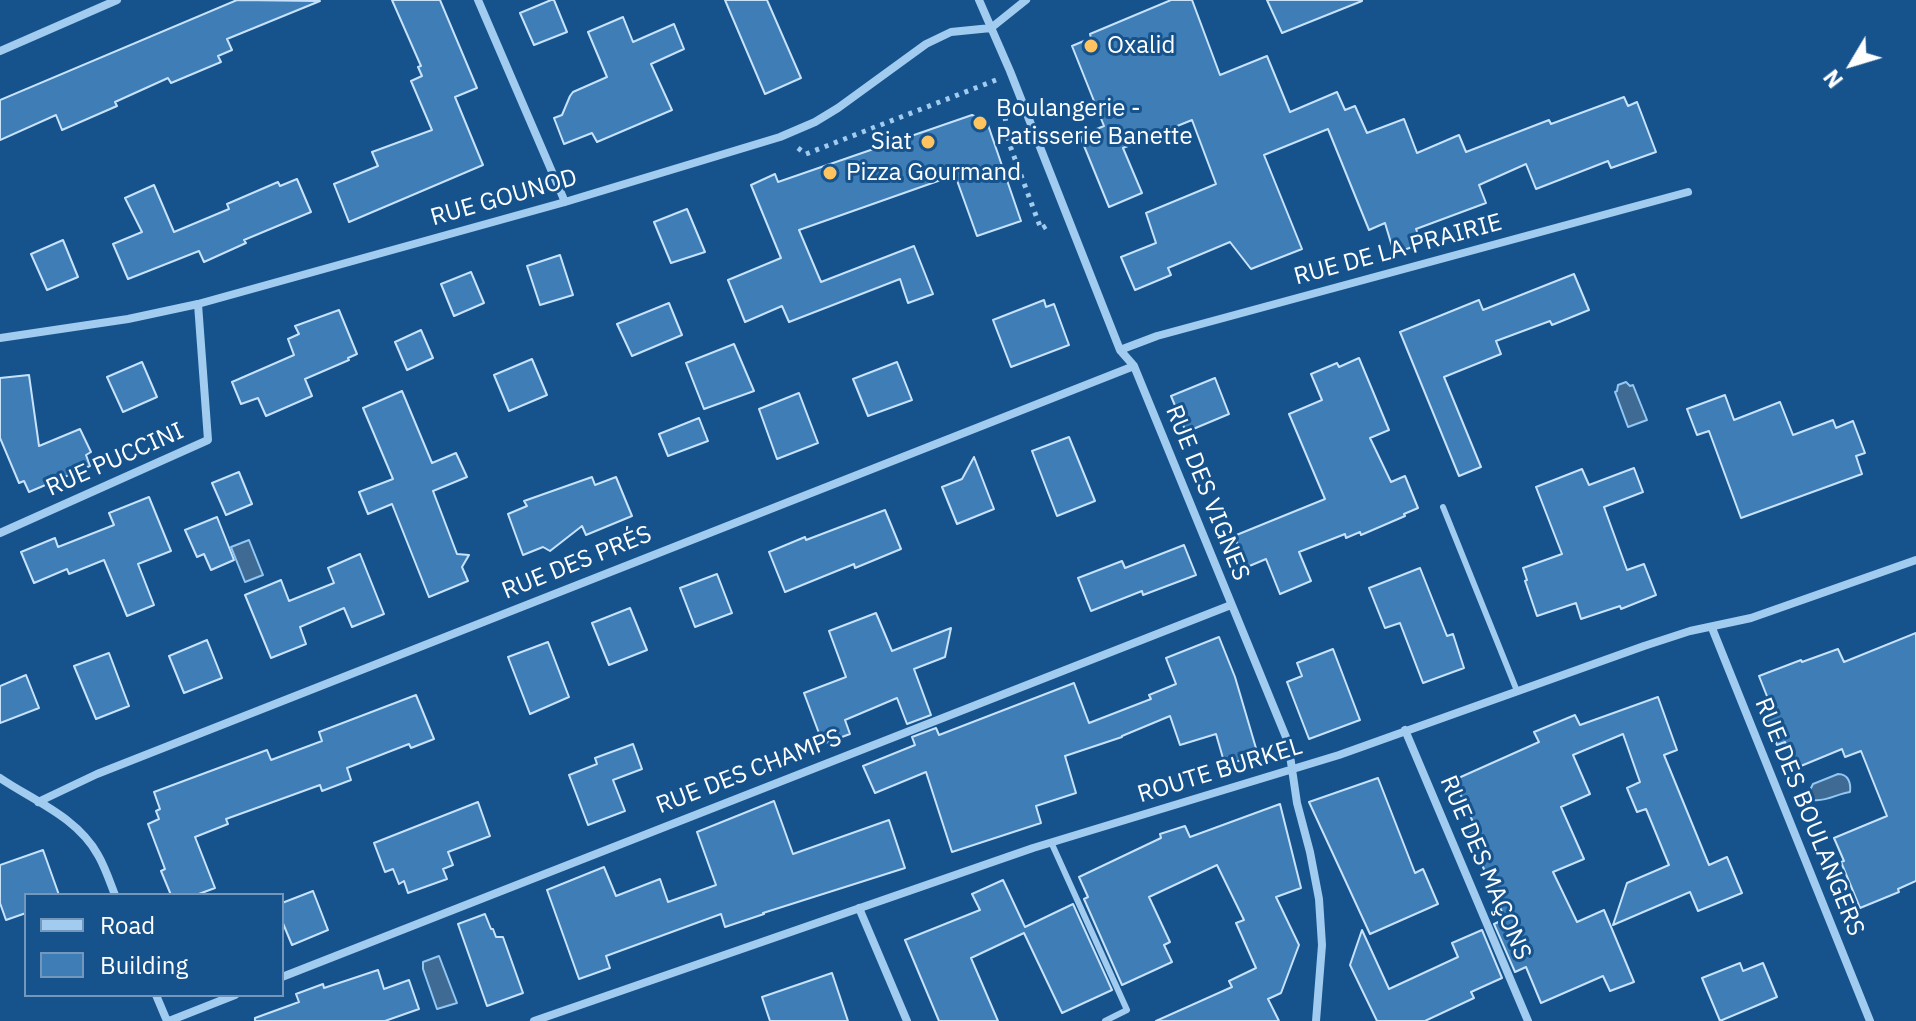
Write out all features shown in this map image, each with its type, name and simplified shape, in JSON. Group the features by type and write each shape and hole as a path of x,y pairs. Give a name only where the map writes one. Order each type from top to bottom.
{"street":[{"path":"0,51 117,0"},
{"path":"478,0 565,202"},
{"name":"RUE DES VIGNES","path":"979,0 1120,350 1134,366 1288,742 1297,803 1310,852 1320,910 1322,945 1316,1021"},
{"path":"991,28 1026,0"},
{"name":"RUE GOUNOD","path":"0,338 128,319 198,304 565,202 780,137 838,108 926,44 951,32 991,28"},
{"name":"RUE DE LA PRAIRIE","path":"1120,350 1157,336 1688,192"},
{"name":"RUE PUCCINI","path":"0,533 208,440 198,304"},
{"name":"RUE DES PRÉS","path":"38,802 97,774 1134,366"},
{"name":"ROUTE BURKEL","path":"534,1021 551,1018 1051,842 1292,771 1673,636 1769,612 1916,560"},
{"name":"RUE DES CHAMPS","path":"284,976 1231,605"},
{"name":"RUE DES BOULANGERS","path":"1712,628 1870,1021"},
{"name":"RUE DES MAÇONS","path":"1405,730 1528,1021"},
{"path":"0,778 56,812 85,836 98,855 114,893"},
{"path":"859,908 907,1021"},
{"path":"157,997 168,1021 230,997"}],"lane":[{"path":"1443,507 1517,691"},
{"path":"1051,842 1127,1010 1105,1021"}],"path":[{"path":"780,137 806,154 999,79"}],"water":[{"path":"1626,382 1633,385 1647,420 1628,427 1615,392 1618,385"},
{"path":"249,540 263,575 245,582 231,547"},
{"path":"1838,774 1847,778 1850,792 1814,800 1810,790 1813,784"},
{"path":"439,956 457,1003 437,1009 423,962"}],"building":[{"path":"237,0 320,1 227,39 232,50 218,56 221,62 171,83 168,78 115,102 117,106 62,130 56,115 0,140 0,100"},
{"path":"392,0 440,0 477,88 455,97 483,165 349,222 334,184 378,166 372,152 432,130 411,81 422,76 418,67 421,66"},
{"path":"554,0 567,32 534,45 520,13"},
{"path":"725,0 767,0 801,78 765,94"},
{"path":"1171,0 1192,0 1220,75 1267,56 1290,112 1337,92 1345,110 1355,106 1367,133 1404,119 1417,153 1459,135 1466,152 1549,120 1551,124 1624,97 1628,106 1637,102 1656,152 1611,168 1608,161 1536,189 1526,164 1479,185 1486,203 1416,229 1422,244 1394,253 1385,223 1369,230 1328,129 1264,155 1302,249 1251,269 1230,242 1168,268 1171,275 1135,290 1121,257 1156,243 1146,213 1216,184 1192,120 1123,148 1142,193 1109,207 1080,136 1104,126 1072,46 1091,38 1090,34"},
{"path":"1267,0 1362,0 1362,1 1282,33"},
{"path":"623,17 633,42 674,24 684,49 651,64 672,110 597,142 592,133 564,144 554,118 562,115 573,92 607,77 588,32"},
{"path":"972,115 987,122 1021,221 977,236 955,175 799,230 821,282 914,246 933,294 908,303 900,279 789,322 782,306 745,322 728,280 781,258 751,185 775,174 778,182"},
{"path":"297,179 311,212 244,240 246,243 204,262 199,251 128,279 113,244 142,232 125,198 154,185 174,232 229,209 227,204 278,182 280,186"},
{"path":"687,209 705,252 671,263 654,222"},
{"path":"63,240 78,277 47,290 31,254"},
{"path":"560,255 573,295 540,305 527,266"},
{"path":"471,272 484,303 454,316 441,284"},
{"path":"1574,274 1589,310 1552,325 1550,321 1496,341 1501,354 1444,377 1481,467 1459,476 1400,332 1479,300 1483,310"},
{"path":"1044,300 1046,307 1054,304 1069,345 1011,367 993,320"},
{"path":"669,303 682,335 632,356 617,324"},
{"path":"339,310 357,354 305,379 312,396 266,416 258,398 241,404 232,382 294,355 288,339 299,334 295,326"},
{"path":"421,330 433,358 407,370 395,342"},
{"path":"734,344 754,391 704,409 686,363"},
{"path":"1359,358 1389,430 1370,438 1391,482 1405,476 1418,508 1361,535 1360,532 1346,538 1345,534 1299,552 1311,581 1280,594 1266,559 1247,567 1234,536 1325,499 1289,414 1322,400 1311,374"},
{"path":"532,359 547,395 509,411 494,375"},
{"path":"142,362 157,397 123,412 107,377"},
{"path":"897,362 912,400 868,416 853,379"},
{"path":"29,375 39,446 80,429 91,452 86,455 90,466 29,492 24,481 19,483 0,438 0,378"},
{"path":"1215,378 1229,414 1186,432 1171,396"},
{"path":"402,391 432,463 456,453 467,477 433,491 457,554 469,555 462,567 468,581 429,597 392,504 368,514 359,492 393,479 363,408"},
{"path":"799,393 818,443 777,459 759,409"},
{"path":"1725,395 1734,420 1780,402 1793,435 1833,420 1836,428 1853,421 1865,453 1856,456 1862,474 1741,518 1709,431 1697,435 1687,409"},
{"path":"699,418 708,441 668,456 659,434"},
{"path":"1069,437 1095,501 1057,516 1032,451"},
{"path":"974,457 994,509 957,524 942,487 962,479"},
{"path":"1634,468 1643,492 1604,507 1627,570 1644,564 1656,595 1621,609 1620,606 1581,619 1576,603 1537,616 1523,568 1562,554 1536,487 1582,469 1589,485"},
{"path":"239,472 252,504 226,515 212,483"},
{"path":"592,477 595,485 616,477 632,516 586,535 582,526 550,551 543,547 523,555 508,514 527,506 524,501"},
{"path":"149,497 171,551 138,564 154,605 127,616 104,560 69,574 67,569 34,583 21,552 55,538 58,547 114,525 109,513"},
{"path":"885,510 901,549 785,592 769,552"},
{"path":"217,517 234,560 211,570 204,554 197,557 185,530"},
{"path":"1184,545 1196,575 1091,611 1078,578 1122,561 1125,568"},
{"path":"360,554 384,614 352,627 344,608 300,627 306,644 271,658 245,595 281,580 289,601 334,583 328,568"},
{"path":"1420,568 1447,636 1453,634 1464,668 1423,683 1400,623 1385,628 1369,588"},
{"path":"717,574 732,613 695,627 680,588"},
{"path":"630,608 647,650 609,665 592,623"},
{"path":"876,613 892,651 951,628 945,657 914,669 931,715 907,724 897,698 845,720 850,734 823,744 804,693 846,677 829,631"},
{"path":"1916,633 1916,881 1898,889 1899,892 1860,908 1834,838 1887,816 1861,751 1845,757 1842,749 1796,768 1785,742 1777,745 1765,718 1774,714 1759,676 1838,649 1844,662"},
{"path":"1219,637 1235,677 1258,755 1225,765 1216,734 1180,745 1170,716 1122,737 1065,756 1076,793 1036,806 1041,823 952,852 926,772 875,793 863,766 915,745 912,737 936,728 939,735 1074,683 1089,723 1151,699 1149,695 1176,684 1166,658"},
{"path":"207,640 222,678 184,693 169,656"},
{"path":"548,642 569,697 530,714 508,657"},
{"path":"1333,649 1360,720 1309,739 1287,682 1302,676 1297,663"},
{"path":"109,653 129,706 96,719 74,666"},
{"path":"26,675 39,708 0,723 0,686"},
{"path":"416,695 434,739 411,748 409,744 347,768 351,780 322,791 320,785 226,819 228,824 195,837 215,888 201,893 170,893 161,871 165,869 148,824 159,819 156,811 160,809 154,792 267,750 271,760 322,741 319,732"},
{"path":"1658,697 1677,750 1664,755 1709,865 1727,857 1742,893 1698,911 1690,892 1613,925 1627,883 1669,865 1646,809 1637,812 1627,788 1640,782 1623,734 1573,755 1590,794 1561,807 1584,859 1553,872 1577,922 1604,910 1634,982 1610,991 1603,976 1541,1003 1526,967 1515,972 1494,924 1505,919 1469,834 1477,831 1454,780 1539,742 1534,732 1575,715 1580,725"},
{"path":"633,744 642,769 613,780 625,811 588,825 569,775 597,764 595,758"},
{"path":"1378,778 1415,873 1423,869 1438,904 1370,934 1309,802"},
{"path":"774,801 793,854 889,820 905,868 725,927 721,914 606,956 610,968 579,979 547,890 604,867 616,896 660,879 668,902 716,885 697,832"},
{"path":"478,802 490,836 448,852 453,865 443,869 447,879 408,893 404,881 399,884 393,869 385,872 374,843"},
{"path":"1280,804 1301,888 1276,897 1299,945 1281,993 1268,999 1279,1021 1156,1021 1232,987 1229,981 1256,968 1236,923 1244,920 1217,865 1149,897 1170,942 1164,945 1172,962 1122,985 1084,899 1088,897 1079,877 1161,838 1160,834 1185,826 1190,837"},
{"path":"43,850 58,893 24,893 24,914 6,920 0,903 0,865"},
{"path":"1003,880 1025,927 1073,904 1112,990 1062,1013 1024,933 971,958 998,1021 939,1021 905,940 980,910 972,894"},
{"path":"313,891 328,930 292,945 284,926 284,902"},
{"path":"485,914 496,937 503,937 523,993 487,1006 458,924"},
{"path":"1362,930 1389,989 1458,957 1452,943 1482,930 1502,978 1471,992 1474,998 1425,1021 1377,1021 1350,965"},
{"path":"1740,963 1743,971 1763,963 1777,997 1720,1021 1702,978"},
{"path":"378,970 384,989 409,980 419,1009 385,1021 255,1021 255,1018 299,1002 296,994"},
{"path":"832,973 848,1021 770,1021 762,997"}],"place":[{"name":"Oxalid","path":"1091,46"},
{"name":"Boulangerie - Patisserie Banette","path":"980,123"},
{"name":"Siat","path":"928,142"},
{"name":"Pizza Gourmand","path":"830,173"}]}
